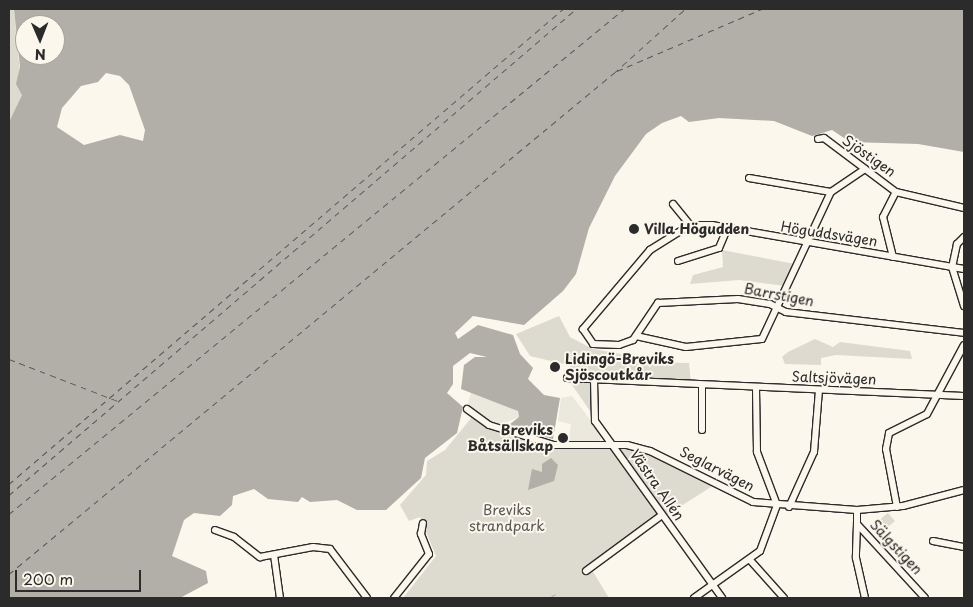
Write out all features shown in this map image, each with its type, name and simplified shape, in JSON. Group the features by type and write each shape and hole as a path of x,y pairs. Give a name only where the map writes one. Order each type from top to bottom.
{"street":[{"name":"Sjöstigen","path":"818,139 824,138 896,192 964,208"},
{"path":"673,204 690,225 650,250 583,329 593,344 619,345 636,336 686,347 762,339 831,192 865,169"},
{"path":"749,178 831,192"},
{"path":"893,257 882,217 896,192"},
{"name":"Höguddsvägen","path":"690,225 727,229 964,269"},
{"path":"678,261 719,248 727,229"},
{"path":"964,238 958,244 952,267 964,306"},
{"name":"Barrstigen","path":"636,336 649,312 664,302 738,299 776,307 964,333"},
{"path":"897,507 886,442 893,429 927,414 964,345"},
{"name":"Saltsjövägen","path":"567,378 964,396"},
{"name":"Västra Allén","path":"594,380 593,415 722,598"},
{"path":"702,385 702,430"},
{"path":"694,598 750,560 766,542 777,505 757,452 756,387"},
{"path":"789,507 814,452 819,390"},
{"name":"Seglarvägen","path":"467,409 489,425 543,442 614,446 627,444 662,454 742,497 789,507 857,510 897,507 964,490"},
{"name":"Sälgstigen","path":"857,510 857,524 924,598"},
{"path":"586,571 662,515"},
{"path":"394,598 429,554 421,534 423,523"},
{"path":"857,524 856,558 865,598"},
{"path":"215,530 234,537 256,556 274,555 312,547 330,549 367,598"},
{"path":"933,541 964,547"},
{"path":"274,555 280,598"},
{"path":"750,560 784,598"}],"shaded area":[{"path":"14,9 964,9 964,152 918,144 850,142 832,130 812,136 774,121 719,118 689,122 681,116 662,123 646,134 615,176 589,228 576,274 563,291 524,325 473,316 455,333 458,339 478,325 513,335 520,354 533,368 528,379 544,395 560,398 553,439 505,428 519,417 518,411 461,389 464,365 475,357 487,357 470,353 453,366 453,384 447,393 463,407 457,433 425,458 421,478 386,510 357,510 337,500 310,502 302,497 298,502 268,499 254,489 233,496 232,505 220,516 194,513 184,520 172,556 206,571 208,583 180,598 9,598 9,122 22,95 16,84 20,65 65,65 65,15 15,15 15,19","holes":["106,73 120,76 129,85 145,130 143,141 120,135 84,145 57,127 62,108 81,86 98,82"]},
{"path":"471,393 517,410 519,417 507,422 504,429 489,423 467,406"},
{"path":"572,396 602,435 598,445 568,444 571,424 558,421 561,398"},
{"path":"551,458 558,465 554,481 528,490 532,469 542,472 542,464"}],"green space":[{"path":"9,9 14,9 15,65 19,65 22,95 9,122"},
{"path":"722,250 795,264 785,286 739,280 690,284 693,275 723,267"},
{"path":"559,316 570,337 593,349 621,354 623,362 689,363 691,383 596,378 596,373 577,372 568,365 530,356 516,334"},
{"path":"815,339 833,347 840,342 910,351 912,359 836,355 821,358 821,365 785,364 782,357 788,352"},
{"path":"588,380 592,385 590,411 570,382"},
{"name":"Breviks strandpark","path":"472,417 496,431 549,446 625,446 646,452 714,485 589,565 609,598 403,598 436,556 420,517 409,521 400,505 426,475 427,461 445,450"},
{"path":"888,513 895,521 878,535 871,526"}],"waterway":[{"path":"549,598 555,594"}],"ferry route":[{"path":"9,484 563,9"},
{"path":"9,495 576,9"},
{"path":"9,514 624,9"},
{"path":"9,574 614,73 685,9"},
{"path":"617,71 762,9"},
{"path":"9,359 118,401"}],"place":[{"name":"Villa Högudden","path":"634,229"},
{"name":"Lidingö-Breviks Sjöscoutkår","path":"555,367"},
{"name":"Breviks Båtsällskap","path":"563,438"}]}
